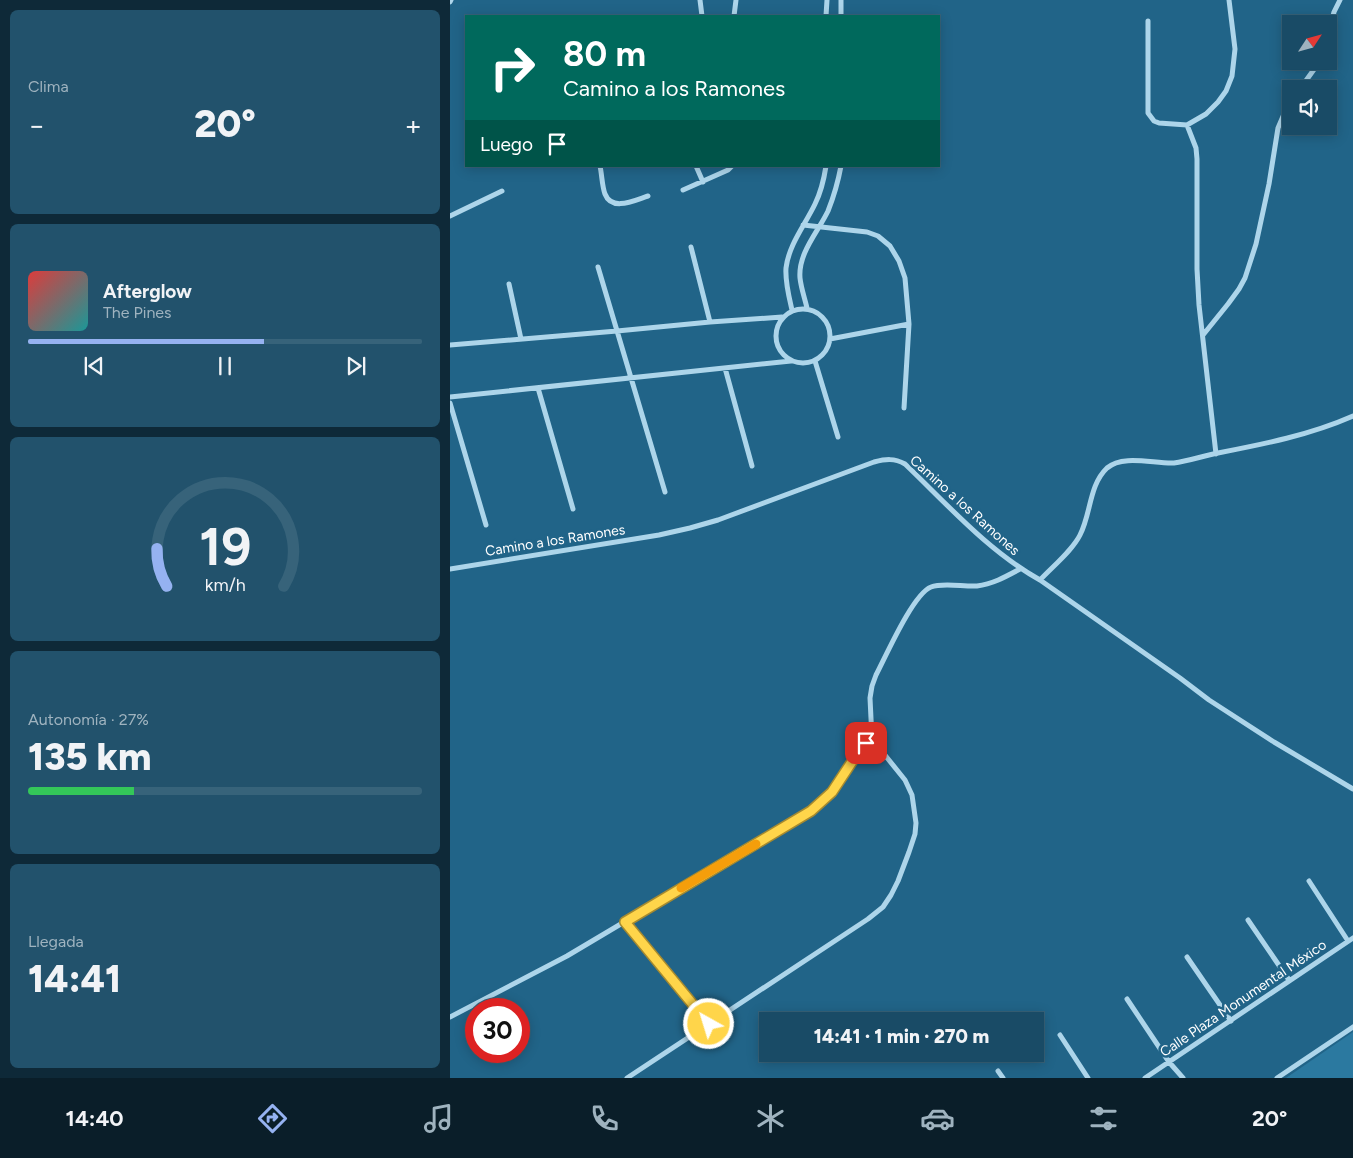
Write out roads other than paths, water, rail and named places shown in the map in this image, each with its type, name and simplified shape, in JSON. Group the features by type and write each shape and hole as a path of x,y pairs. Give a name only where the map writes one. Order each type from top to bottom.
{"street":[{"path":"700,0 702,15"},
{"path":"734,15 736,0"},
{"path":"826,15 827,0"},
{"path":"841,0 841,15"},
{"path":"1148,21 1148,113 1154,121 1159,123 1187,125 1206,114 1218,102 1226,91 1232,76 1235,49 1229,0"},
{"path":"1333,15 1340,0"},
{"path":"1203,335 1228,304 1245,278 1256,244 1270,184 1278,128 1282,119"},
{"path":"1187,125 1196,148 1197,159 1196,269 1216,454"},
{"path":"600,167 605,194 614,204 648,196"},
{"path":"696,167 703,182"},
{"path":"683,190 731,167"},
{"path":"792,310 787,286 786,268 794,242 816,203 824,181 826,167"},
{"path":"807,308 800,278 802,264 807,248 827,212 838,186 841,167"},
{"path":"450,216 502,191"},
{"path":"803,226 867,232 878,236 890,246 899,261 905,278 909,324 904,408"},
{"path":"691,247 710,322"},
{"path":"598,267 665,492"},
{"path":"509,284 521,339"},
{"path":"450,397 791,361 803,363 815,361 827,348 830,339 825,319 817,312 807,308 799,308 792,310 782,317 776,329 776,341 781,353 791,361"},
{"path":"450,345 782,317"},
{"path":"830,339 909,324"},
{"path":"815,361 838,437"},
{"path":"725,368 752,466"},
{"path":"538,388 573,509"},
{"path":"450,402 486,525"},
{"path":"1040,580 1073,546 1080,535 1095,487 1101,475 1109,467 1119,462 1129,461 1174,463 1288,439 1353,416"},
{"name":"Camino a los Ramones","path":"450,569 659,535 690,528 718,520 874,462 898,460 905,464 988,544 1020,569 1040,580 1209,700 1274,742 1353,789"},
{"path":"628,1077 868,919 883,907 892,895 898,882 915,834 915,810 912,795 905,780 872,739 870,698 874,680 915,602 923,593 938,585 979,586 1020,569"},
{"path":"450,1017 567,956 811,811 832,792 861,748 872,739"},
{"path":"1309,881 1350,939"},
{"path":"1248,920 1289,980"},
{"path":"625,922 709,1024"},
{"name":"Calle Plaza Monumental México","path":"1145,1078 1350,939"},
{"path":"1186,957 1231,1021"},
{"path":"1127,999 1169,1062 1183,1078"},
{"path":"1277,1078 1353,1027"},
{"path":"1060,1035 1088,1078"},
{"path":"998,1071 1003,1078"}]}
